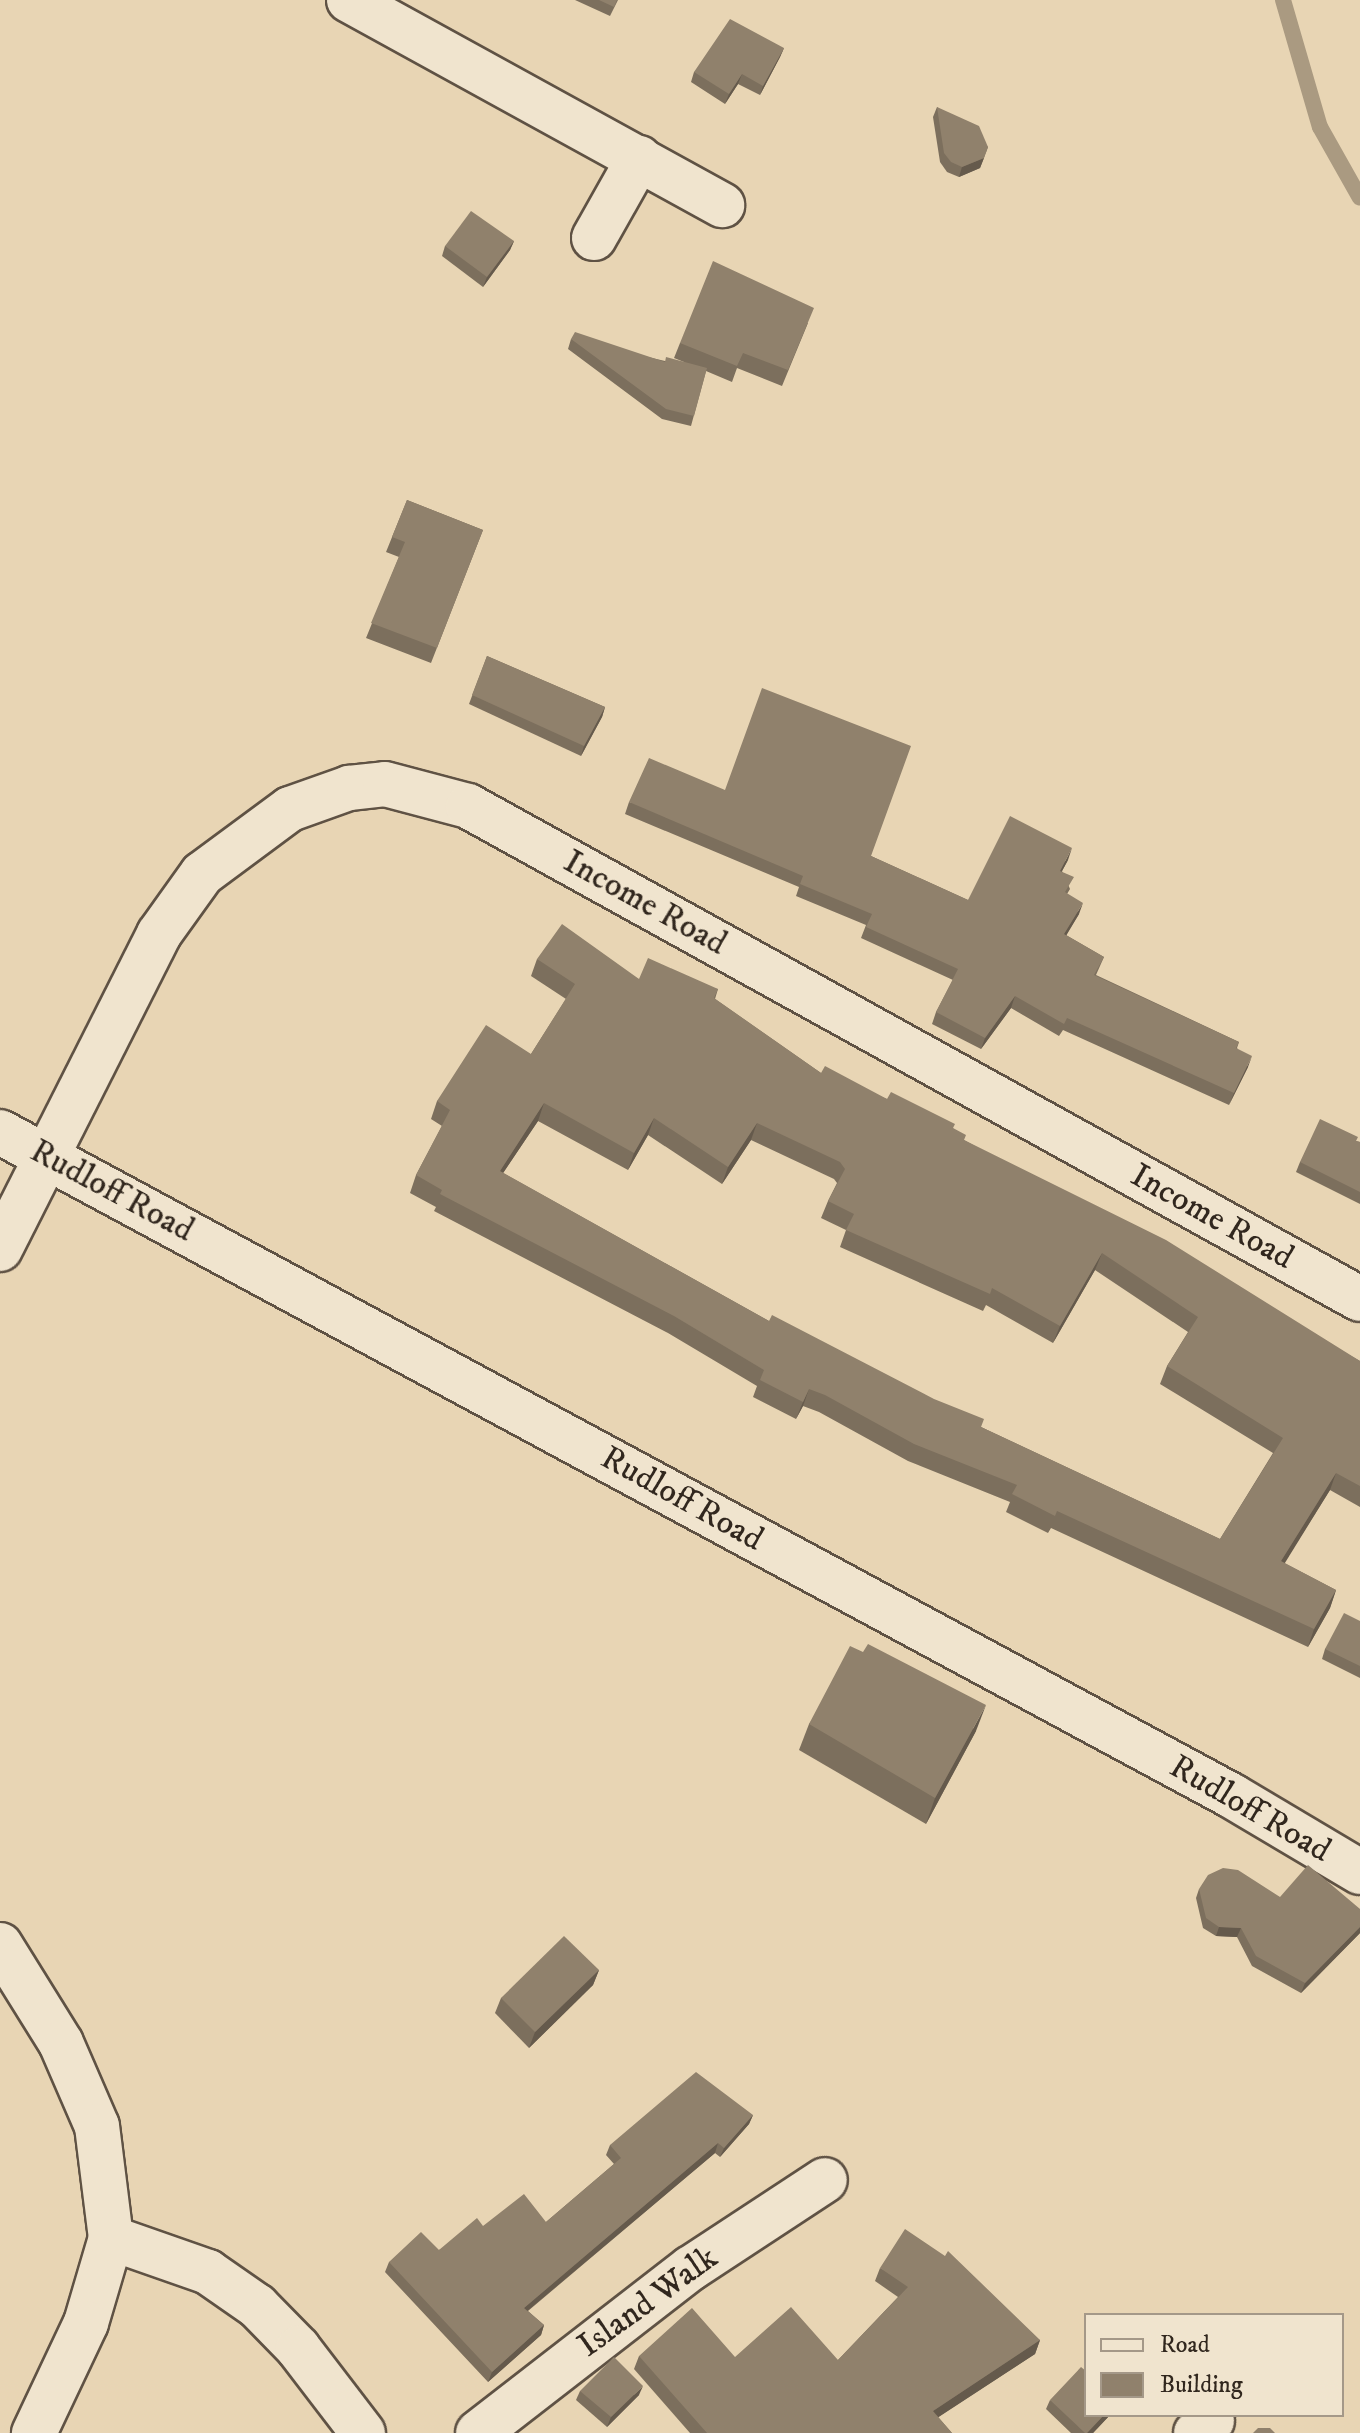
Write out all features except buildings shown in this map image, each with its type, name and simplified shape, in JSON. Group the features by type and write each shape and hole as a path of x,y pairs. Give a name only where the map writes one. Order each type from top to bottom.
{"street":[{"path":"349,0 722,205"},
{"path":"594,238 639,158"},
{"name":"Income Road","path":"0,1249 159,934 202,874 290,809 349,788 385,784 468,806 1360,1299"},
{"name":"Rudloff Road","path":"0,1132 1232,1796 1360,1872"},
{"path":"0,1945 61,2043 97,2126 111,2238 86,2323 34,2433"},
{"name":"Island Walk","path":"478,2433 691,2268 825,2180"},
{"path":"111,2238 208,2272 257,2306 298,2348 363,2433"}],"waterway":[{"path":"1283,0 1320,127 1360,198"}]}
